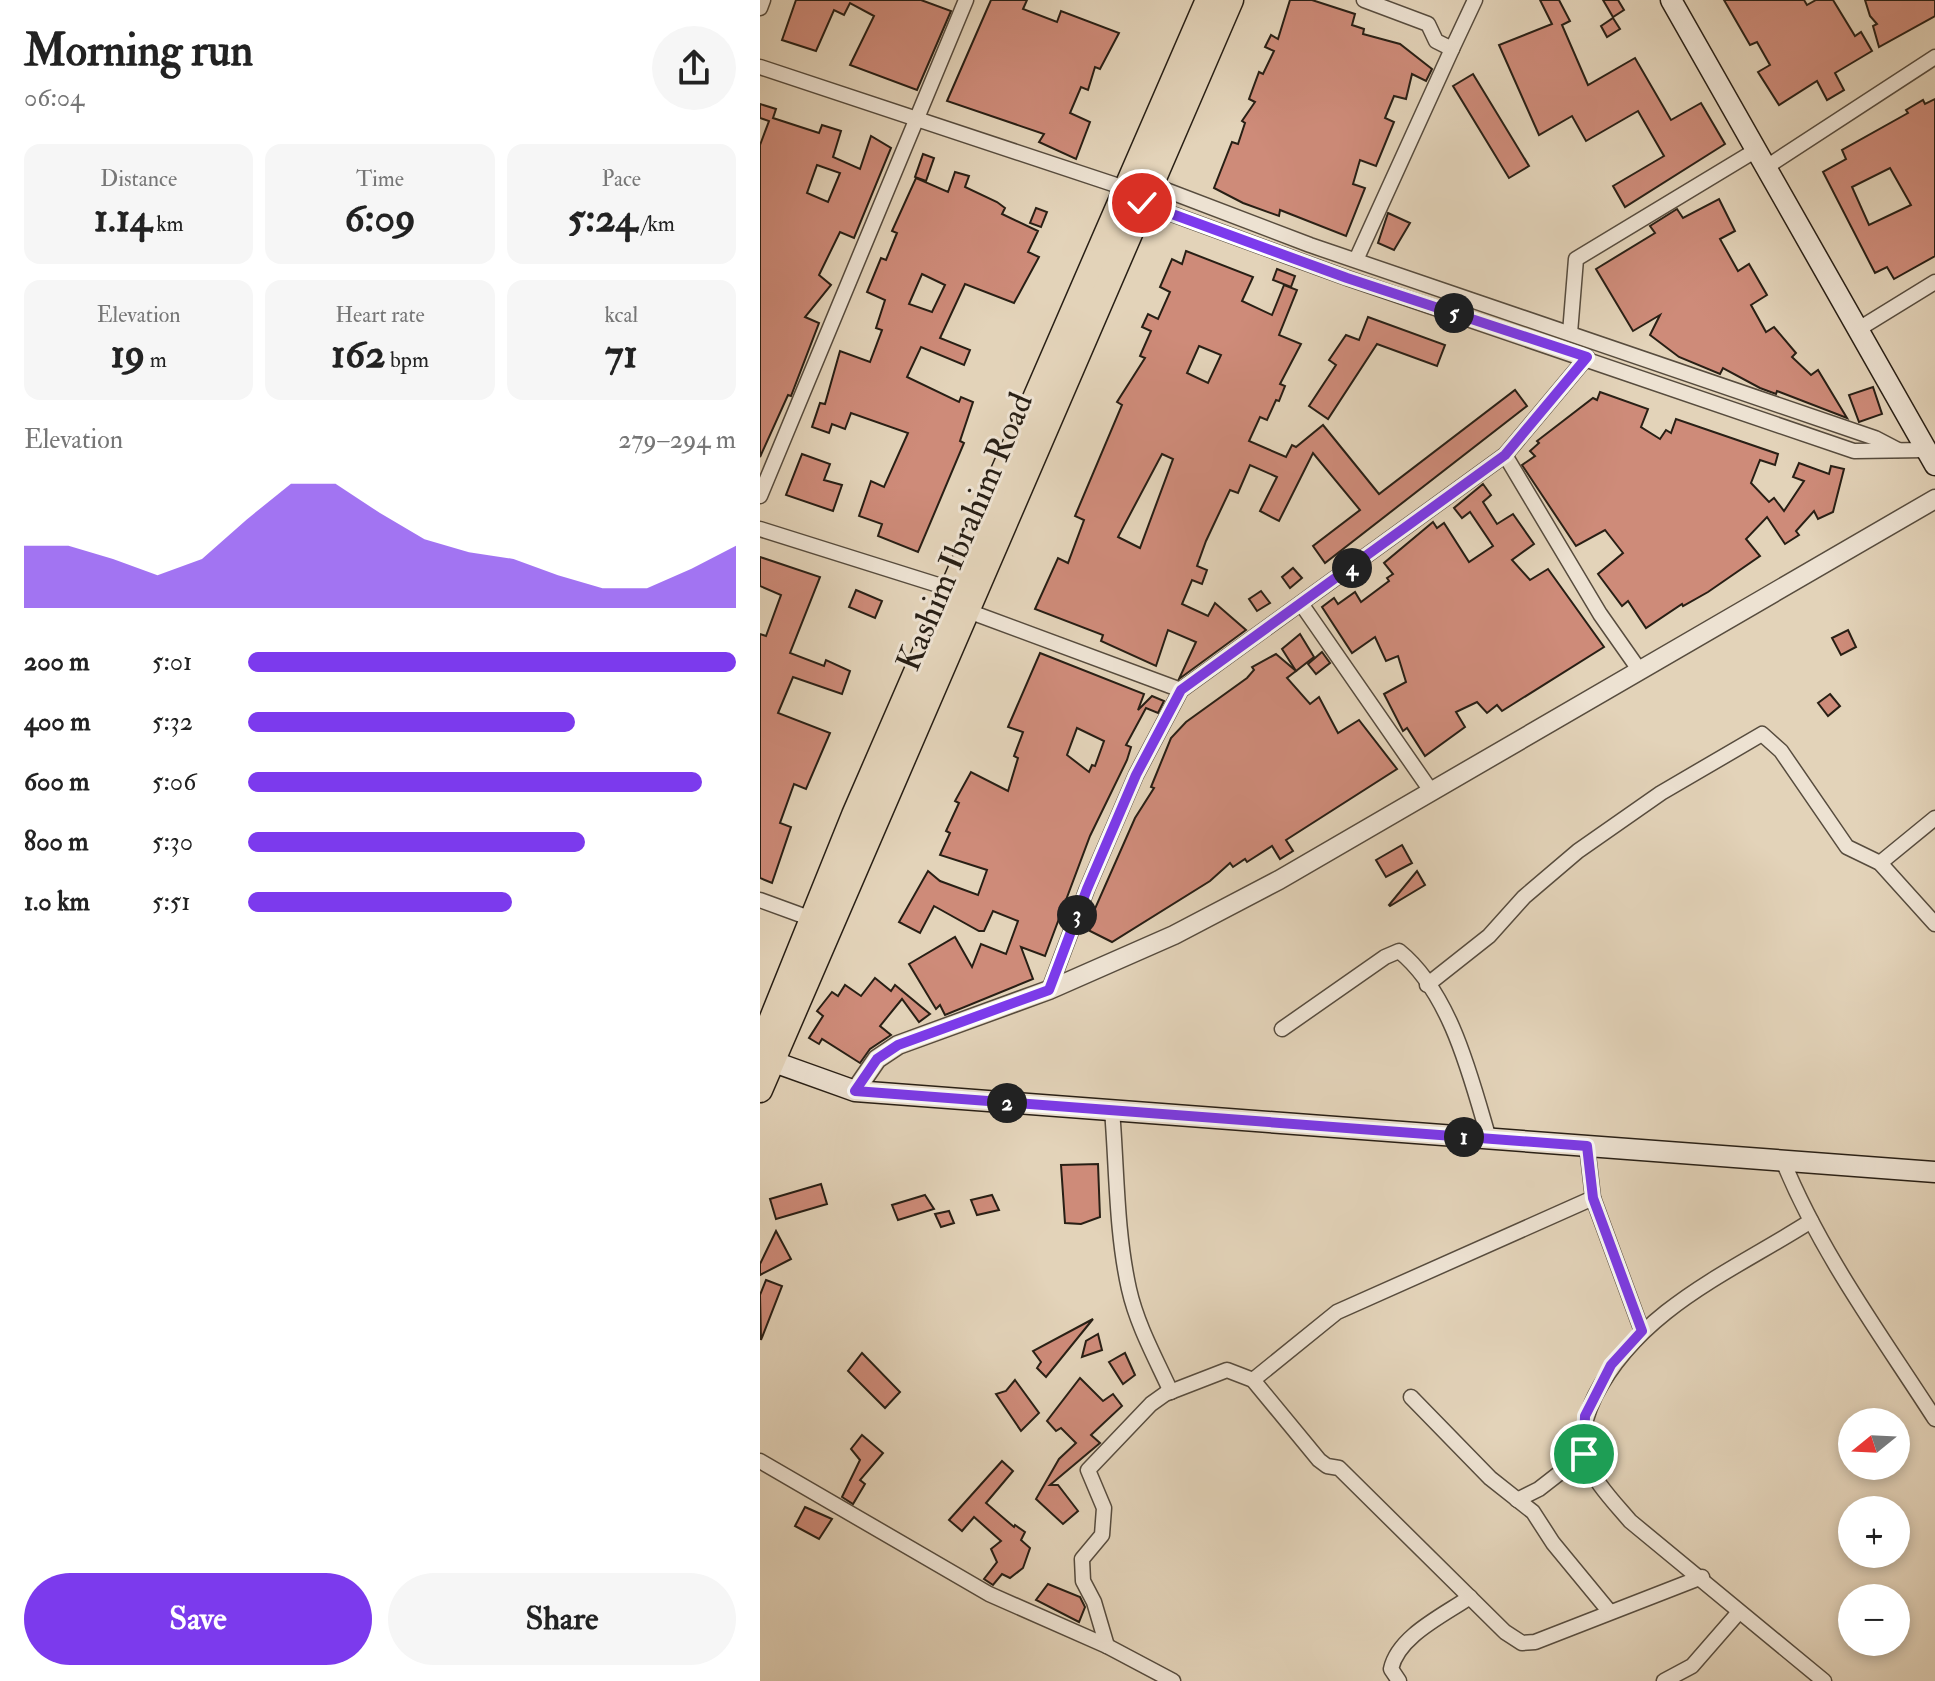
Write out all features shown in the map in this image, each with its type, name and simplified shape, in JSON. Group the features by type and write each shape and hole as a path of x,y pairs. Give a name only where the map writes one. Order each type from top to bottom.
{"highway":[{"name":"Kashim Ibrahim Road","path":"764,1056 840,901 1083,348 1208,0"},
{"name":"Kashim Ibrahim Road","path":"760,1090 767,1016 954,590 1231,0"}],"main road":[{"path":"1671,0 1931,458"},
{"path":"764,1056 855,1091 1935,1172"}],"street":[{"path":"760,8 763,0"},
{"path":"760,496 966,0"},
{"path":"1364,0 1428,24 1436,41 1452,49"},
{"path":"1356,260 1475,0"},
{"path":"1570,333 1576,259 1763,158 1935,57"},
{"path":"760,67 914,121 1356,260 1875,438 1902,452"},
{"path":"1140,192 1347,278 1587,357 1854,451 1902,452 1931,458"},
{"path":"1857,330 1935,282"},
{"path":"1049,990 1087,889 1136,775 1181,690 1505,455 1587,357"},
{"path":"1505,455 1600,614 1640,671"},
{"path":"855,1091 877,1059 898,1045 1049,990 1174,935 1279,880 1935,499"},
{"path":"760,529 954,590"},
{"path":"1302,605 1431,791"},
{"path":"968,611 1181,690"},
{"path":"1427,985 1489,936 1524,897 1578,851 1661,793 1700,773 1762,734 1781,751 1847,847 1880,863 1935,924"},
{"path":"1880,863 1935,818"},
{"path":"760,900 812,919"},
{"path":"1282,1029 1385,957 1399,951 1410,960 1427,985 1461,1047 1489,1139"},
{"path":"1112,1110 1120,1236 1129,1291 1147,1341 1171,1392"},
{"path":"1587,1146 1593,1198 1642,1331"},
{"path":"1783,1161 1835,1265 1935,1419"},
{"path":"1253,1380 1337,1312 1593,1198"},
{"path":"1811,1221 1691,1294 1642,1331 1611,1365 1585,1416 1584,1454 1604,1490 1630,1521 1702,1577 1739,1612 1824,1681"},
{"path":"1107,1646 1094,1602 1083,1581 1082,1559 1102,1535 1104,1508 1088,1470 1151,1404 1171,1392 1227,1370 1253,1380 1319,1460 1327,1466 1339,1468 1505,1632 1522,1643 1535,1642 1702,1577"},
{"path":"1411,1397 1451,1441 1533,1512 1553,1543 1609,1611"},
{"path":"1517,1500 1539,1489 1584,1454"},
{"path":"760,1461 989,1594 1107,1646 1173,1681"},
{"path":"1399,1681 1391,1669 1401,1649 1470,1597"},
{"path":"1664,1681 1692,1666 1739,1612"}],"building":[{"path":"796,0 921,0 951,11 917,90 850,65 874,16 850,3 844,15 834,10 816,51 782,40"},
{"path":"991,0 1027,0 1023,9 1057,22 1061,11 1119,33 1100,69 1095,67 1088,90 1081,87 1070,113 1090,122 1076,159 1039,142 1044,134 947,101"},
{"path":"1290,0 1312,0 1355,14 1352,25 1364,29 1363,34 1400,44 1432,69 1426,81 1412,74 1406,99 1394,96 1385,118 1394,122 1376,166 1360,160 1353,184 1365,188 1346,236 1280,210 1279,216 1243,203 1214,188 1232,142 1238,144 1245,123 1242,121 1255,102 1249,99 1259,72 1263,74 1274,51 1265,47 1271,35 1278,39"},
{"path":"1540,0 1559,0 1570,21 1562,25 1588,85 1635,58 1671,120 1701,103 1725,144 1625,207 1613,186 1664,156 1638,111 1586,141 1572,116 1539,135 1499,45 1552,24"},
{"path":"1603,0 1618,0 1624,10 1613,17"},
{"path":"1724,0 1804,0 1807,5 1816,0 1833,0 1855,36 1861,32 1872,51 1835,73 1844,90 1827,100 1817,81 1779,105 1758,72 1770,65 1757,42 1750,45"},
{"path":"1865,0 1935,0 1935,16 1879,47 1873,26 1877,24 1870,16"},
{"path":"1613,18 1620,29 1607,37 1601,26"},
{"path":"1473,74 1529,166 1509,178 1453,86"},
{"path":"1935,99 1935,256 1894,279 1887,267 1875,273 1823,172 1846,159 1842,150 1908,113 1906,110 1923,100 1925,104","holes":["1890,168 1911,205 1869,225 1852,187"]},
{"path":"760,104 776,109 773,118 819,133 822,125 841,131 833,157 860,169 871,136 891,148 854,238 840,232 819,275 831,285 805,317 819,323 791,396 788,395 760,457 760,145 769,121 760,118","holes":["817,165 840,173 828,202 807,193"]},
{"path":"923,154 934,158 926,181 915,177"},
{"path":"955,172 969,176 965,187 997,202 1005,208 1002,214 1038,231 1028,252 1039,257 1014,303 965,284 940,338 970,350 964,365 921,347 907,377 959,402 961,397 973,402 960,441 964,443 918,552 878,536 882,524 859,516 871,481 884,487 908,433 851,413 845,429 832,424 829,433 812,427 820,403 825,404 840,351 870,362 882,330 876,328 885,300 867,292 881,258 886,260 897,233 892,231 916,178 948,192","holes":["922,274 945,285 932,312 909,304"]},
{"path":"1719,199 1735,231 1720,239 1738,271 1749,264 1767,295 1751,305 1766,332 1774,327 1796,353 1792,357 1811,375 1818,370 1847,418 1777,391 1776,394 1760,388 1723,368 1720,374 1679,357 1650,335 1660,315 1633,331 1596,269 1655,233 1650,226 1677,209 1683,218"},
{"path":"1036,208 1047,212 1041,227 1030,223"},
{"path":"1388,213 1410,223 1394,250 1378,243"},
{"path":"1186,251 1253,277 1242,301 1272,315 1284,285 1297,290 1279,335 1301,344 1280,384 1285,386 1279,401 1276,400 1267,420 1260,417 1249,441 1286,457 1292,445 1296,447 1323,425 1379,494 1515,390 1527,406 1325,563 1313,546 1360,510 1313,453 1279,521 1260,511 1277,477 1250,465 1238,493 1230,490 1206,541 1197,566 1207,570 1202,584 1192,580 1182,604 1208,616 1215,603 1246,630 1179,679 1196,642 1168,630 1156,666 1101,641 1103,635 1035,609 1058,558 1068,563 1084,520 1075,516 1122,405 1117,402 1145,358 1140,356 1151,331 1142,327 1148,314 1158,319 1170,292 1160,287 1172,259 1182,264","holes":["1199,346 1221,355 1208,383 1187,373","1162,454 1173,459 1140,548 1118,537"]},
{"path":"1277,269 1295,276 1291,287 1273,280"},
{"path":"1368,317 1445,345 1437,366 1377,344 1328,419 1309,406 1336,365 1329,360 1346,335 1359,340"},
{"path":"1873,387 1882,414 1859,422 1849,395"},
{"path":"1600,392 1648,409 1641,427 1660,439 1666,430 1671,433 1676,419 1778,454 1775,465 1760,460 1751,483 1769,502 1774,498 1784,511 1804,481 1793,477 1799,463 1829,474 1831,466 1844,469 1833,512 1818,519 1814,511 1796,531 1799,535 1785,544 1767,517 1746,539 1760,556 1708,592 1682,604 1646,628 1628,601 1622,606 1598,574 1623,553 1605,530 1576,546 1522,465 1535,456 1530,451 1539,443 1537,441 1593,398 1597,400"},
{"path":"802,454 830,464 824,480 842,485 833,511 786,495"},
{"path":"1483,484 1491,495 1483,502 1497,524 1513,514 1534,544 1512,560 1530,580 1548,569 1604,647 1502,711 1497,705 1487,713 1477,702 1456,712 1465,727 1425,756 1407,728 1403,731 1384,694 1406,682 1398,656 1386,661 1375,637 1352,653 1322,607 1334,598 1338,604 1355,592 1361,602 1389,581 1387,578 1393,574 1384,563 1433,522 1437,528 1444,523 1469,562 1493,546 1470,512 1462,518 1454,508"},
{"path":"760,557 820,577 790,653 824,666 826,660 850,671 842,694 793,677 778,713 830,733 806,789 794,784 780,823 791,827 772,883 760,878 760,634 766,636 781,595 760,586"},
{"path":"1293,568 1302,578 1290,588 1282,577"},
{"path":"856,590 882,601 875,618 849,607"},
{"path":"1261,591 1270,603 1257,611 1249,599"},
{"path":"1848,630 1856,647 1841,655 1832,638"},
{"path":"1300,634 1314,657 1296,671 1282,649"},
{"path":"1322,652 1330,663 1316,674 1308,664"},
{"path":"1040,653 1144,694 1138,710 1152,696 1164,701 1158,713 1146,708 1126,745 1131,747 1127,760 1090,836 1045,956 1021,947 1033,979 945,1015 940,1005 936,1009 909,964 955,937 972,967 981,944 1006,954 1018,921 993,911 984,931 979,931 934,906 920,933 899,922 928,871 940,881 978,895 987,870 940,855 950,833 946,831 959,803 955,801 971,772 1008,791 1018,758 1014,756 1023,732 1008,727","holes":["1077,728 1104,741 1095,766 1092,765 1089,772 1067,755"]},
{"path":"1276,654 1296,671 1287,678 1310,704 1319,697 1338,733 1359,720 1397,769 1286,840 1293,851 1280,859 1272,846 1247,862 1245,859 1233,867 1230,863 1210,881 1112,942 1086,929 1135,818 1154,788 1151,787 1171,738 1186,722 1247,678 1254,670 1252,667"},
{"path":"1830,694 1840,706 1828,716 1818,703"},
{"path":"1402,845 1412,863 1386,877 1376,860"},
{"path":"1417,871 1425,885 1390,906 1389,905"},
{"path":"875,978 891,991 895,985 930,1014 919,1022 902,999 880,1026 891,1035 870,1049 860,1063 822,1039 819,1044 809,1038 823,1016 817,1011 832,992 838,996 845,985 861,996"},
{"path":"1098,1164 1100,1217 1081,1224 1065,1223 1061,1165"},
{"path":"821,1184 827,1204 776,1219 770,1199"},
{"path":"925,1195 934,1209 898,1220 892,1205"},
{"path":"992,1195 999,1210 977,1215 971,1200"},
{"path":"949,1211 954,1223 941,1227 935,1214"},
{"path":"776,1231 791,1259 760,1275 760,1264"},
{"path":"766,1280 782,1286 761,1340 760,1295"},
{"path":"1093,1319 1046,1377 1037,1368 1041,1362 1033,1351"},
{"path":"1098,1334 1102,1350 1082,1357 1086,1341"},
{"path":"862,1353 900,1392 885,1408 848,1371"},
{"path":"1125,1353 1135,1375 1123,1384 1109,1362"},
{"path":"1080,1378 1103,1401 1113,1394 1122,1406 1091,1435 1100,1443 1050,1485 1058,1485 1078,1511 1063,1524 1036,1499 1059,1459 1076,1443 1061,1428 1056,1431 1047,1421"},
{"path":"1015,1380 1039,1413 1021,1431 996,1394 1006,1391"},
{"path":"862,1435 883,1453 860,1480 865,1484 853,1504 842,1497 860,1460 851,1449"},
{"path":"1002,1461 1013,1471 986,1503 1014,1527 1025,1532 1021,1540 1030,1548 1023,1568 1010,1578 1002,1574 993,1585 984,1579 997,1562 991,1549 1001,1541 974,1517 962,1531 949,1520"},
{"path":"805,1507 832,1519 819,1539 795,1526"},
{"path":"1048,1584 1080,1597 1085,1607 1079,1622 1036,1600"}],"route":[{"path":"1142,203 1347,278 1587,357 1505,455 1181,690 1136,775 1087,889 1049,990 898,1045 877,1059 855,1091 1587,1146 1593,1198 1642,1331 1611,1365 1585,1416 1584,1454"}]}
